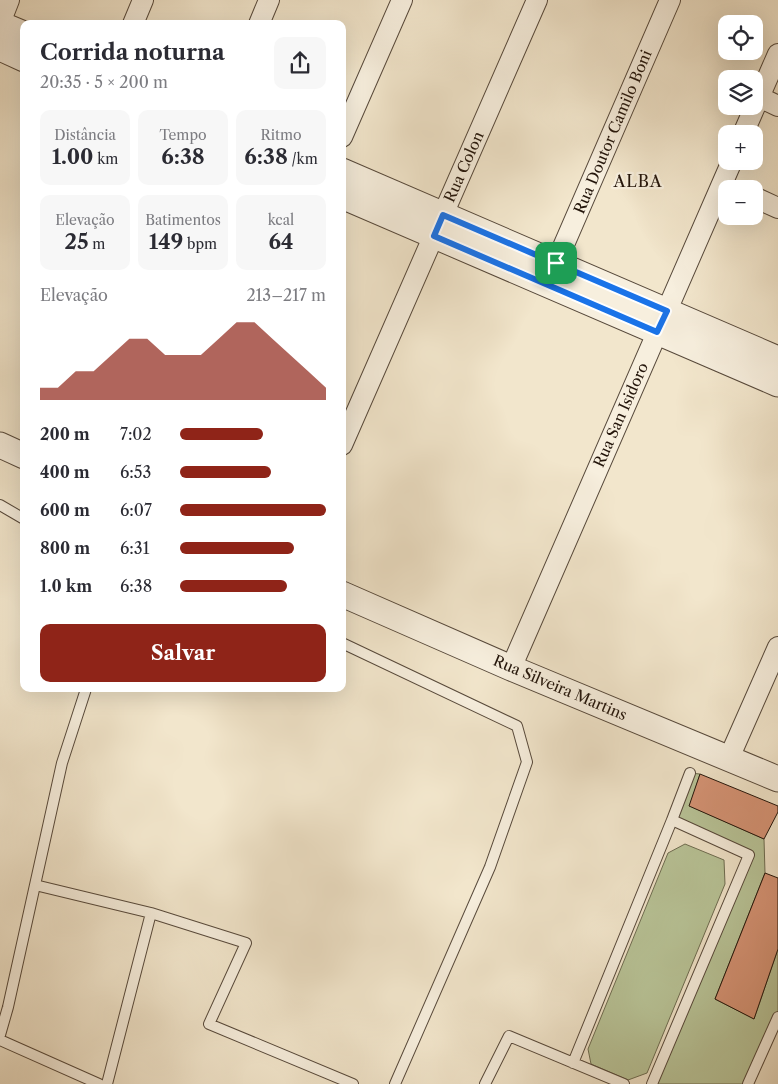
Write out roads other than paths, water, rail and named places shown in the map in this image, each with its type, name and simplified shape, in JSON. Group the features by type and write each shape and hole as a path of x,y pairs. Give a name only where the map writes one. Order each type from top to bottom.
{"street":[{"path":"9,0 0,23 20,32"},
{"path":"134,20 143,0"},
{"path":"260,20 269,0"},
{"path":"346,128 402,0"},
{"name":"Rua Colon","path":"346,436 537,0"},
{"name":"Rua Doutor Camilo Boni","path":"556,263 670,0"},
{"path":"0,48 20,56"},
{"path":"763,88 778,54"},
{"path":"763,99 778,106"},
{"path":"346,174 438,225 662,322 778,359"},
{"path":"346,197 556,263 778,384"},
{"path":"763,201 778,208"},
{"name":"Rua San Isidoro","path":"511,668 662,322 718,207"},
{"path":"0,445 20,454"},
{"name":"Rua Silveira Martins","path":"346,596 511,668 778,779"},
{"path":"729,758 778,647"}],"lane":[{"path":"0,505 20,517"},
{"path":"346,645 517,726 527,762 490,866 395,1084"},
{"path":"0,1035 8,1007 62,763 85,692"},
{"path":"573,1063 690,773"},
{"path":"652,1084 749,855 672,820"},
{"path":"35,885 151,913 246,943 209,1024 353,1084"},
{"path":"107,1084 151,913"},
{"path":"748,1084 778,1017"},
{"path":"486,1084 509,1036 624,1084"},
{"path":"0,1040 99,1084"}],"district":[{"name":"ALBA","path":"638,181"}]}
